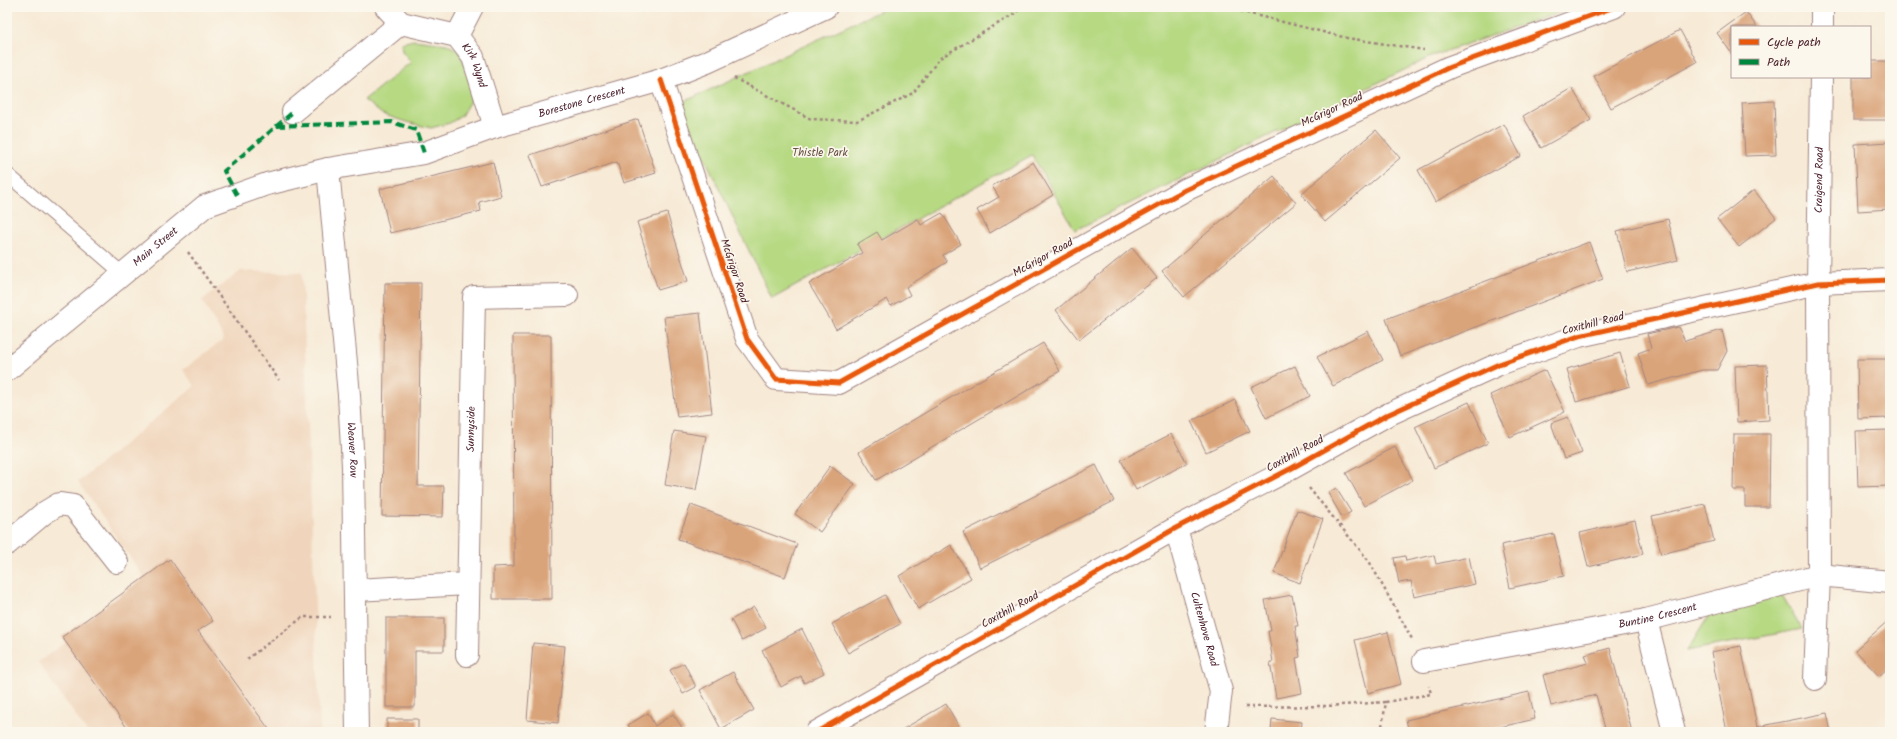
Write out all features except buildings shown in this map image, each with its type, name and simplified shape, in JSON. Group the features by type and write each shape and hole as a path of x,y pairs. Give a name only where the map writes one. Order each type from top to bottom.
{"street":[{"path":"293,112 401,23 386,7"},
{"path":"457,36 472,7"},
{"name":"Borestone Crescent","path":"328,169 424,153 495,127 661,80 707,62 826,7"},
{"name":"McGrigor Road","path":"661,80 747,339 776,379 839,383 1185,190 1450,67 1614,7"},
{"path":"1822,7 1822,26"},
{"name":"Kirk Wynd","path":"401,23 457,36 473,57 495,127"},
{"name":"Craigend Road","path":"1815,679 1819,575 1818,282 1821,78"},
{"name":"Main Street","path":"7,370 205,206 267,184 328,169"},
{"name":"Weaver Row","path":"328,169 349,395 353,466 357,732"},
{"name":"Coxithill Road","path":"817,732 1176,528 1292,468 1387,415 1499,364 1579,336 1818,282 1890,280"},
{"name":"Sunnyside","path":"467,655 474,298 567,295"},
{"path":"7,544 44,513 60,504 72,506 117,562"},
{"name":"Cultenhove Road","path":"1176,528 1221,691 1216,732"},
{"name":"Buntine Crescent","path":"1424,661 1646,620 1819,575 1890,582"},
{"path":"355,590 468,584"},
{"path":"1646,620 1674,732"}],"lane":[{"path":"7,174 123,274"}],"path":[{"path":"707,62 768,97 811,119 857,121 912,93 940,58 1016,13 1021,7"},
{"path":"1223,7 1347,38 1431,51"},
{"path":"174,232 278,380"},
{"path":"1218,707 1327,706 1386,702 1431,694 1424,661 1369,561 1292,468"},
{"path":"247,658 303,617 356,616"},
{"path":"1381,732 1386,702"}],"shaded area":[{"path":"241,271 302,273 320,732 87,732 38,662 148,583 78,482 195,386 183,370 224,339 202,300"}],"green space":[{"name":"Thistle Park","path":"888,7 1576,7 1435,55 1075,230 1032,155 772,299 679,104"},
{"path":"414,40 447,44 459,51 472,81 471,99 461,116 450,123 431,128 406,122 382,114 364,100 411,62 402,51 401,43"},
{"path":"1782,595 1802,629 1687,651 1711,612"}],"marked path":[{"path":"237,195 224,171 293,112"},
{"path":"277,126 392,122 416,130 424,153"}],"cycle path":[{"path":"661,80 747,339 776,379 839,383 1185,190 1450,67 1614,7"},
{"path":"817,732 1176,528 1292,468 1387,415 1499,364 1579,336 1818,283 1890,280"}]}
